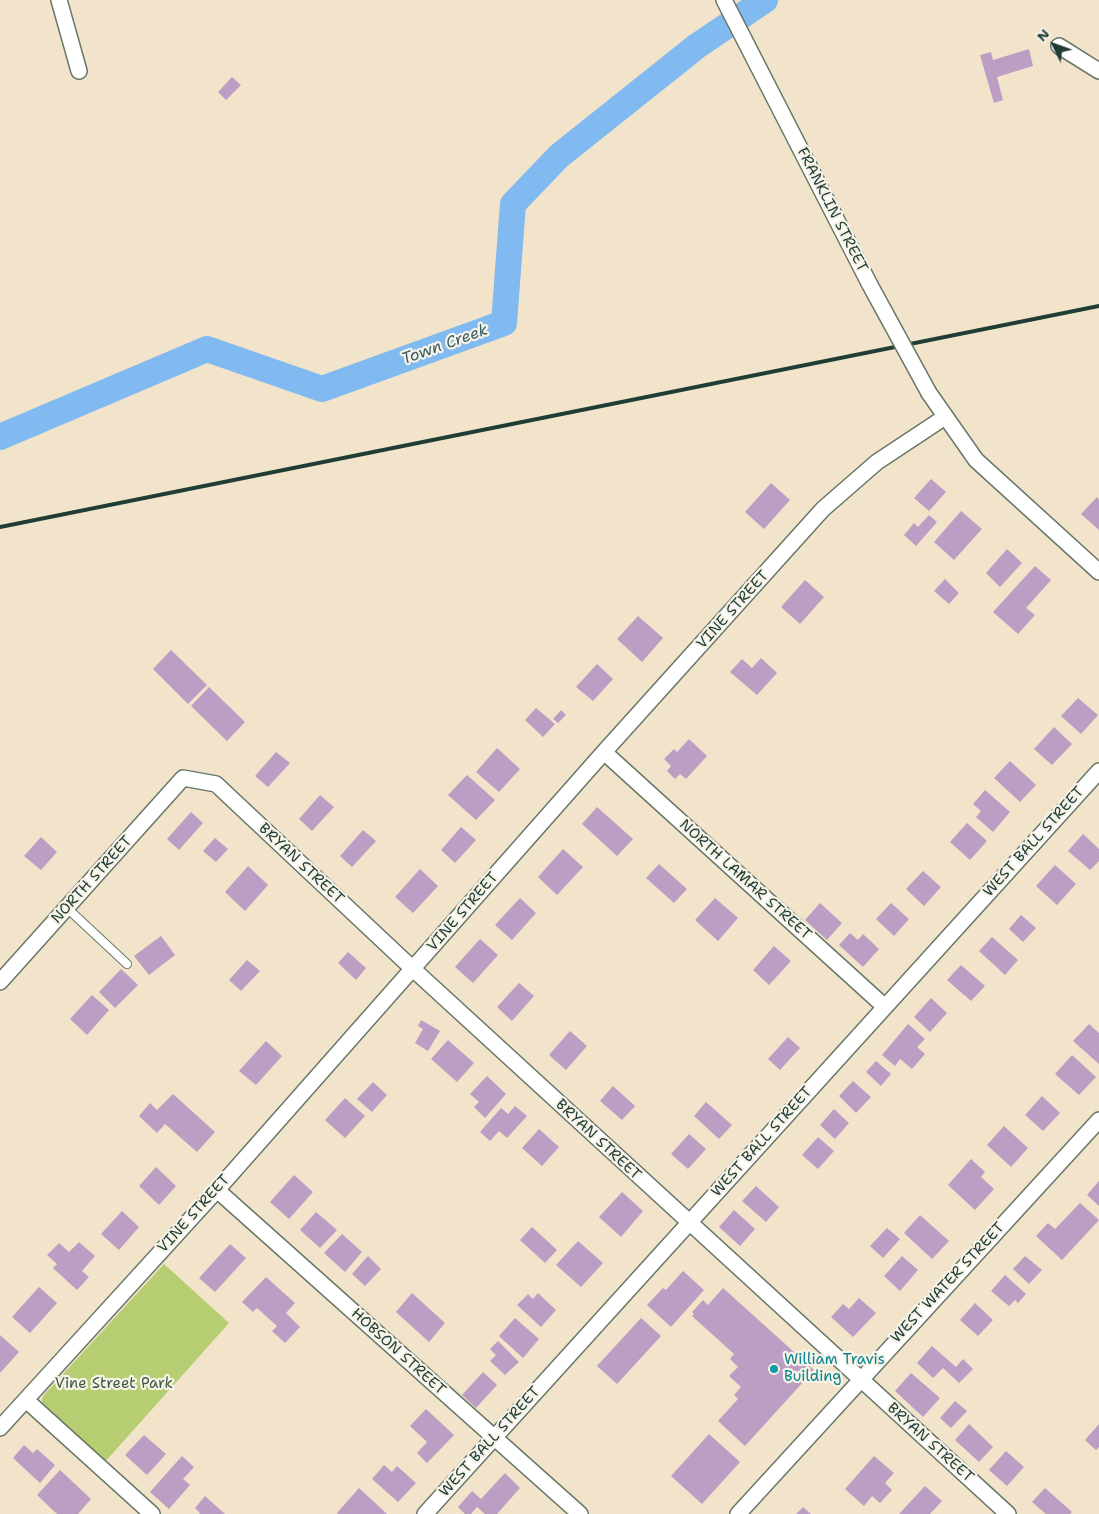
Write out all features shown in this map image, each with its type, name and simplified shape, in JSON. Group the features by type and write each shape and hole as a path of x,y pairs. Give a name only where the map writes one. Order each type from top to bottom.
{"street":[{"path":"59,0 79,70"},
{"name":"FRANKLIN STREET","path":"724,0 870,285 929,393 976,460 1099,572"},
{"path":"1059,46 1099,71"},
{"name":"VINE STREET","path":"0,1428 217,1190 604,752 823,509 877,462 945,417"},
{"name":"NORTH LAMAR STREET","path":"604,752 885,1007"},
{"name":"WEST BALL STREET","path":"425,1514 1099,771"},
{"name":"BRYAN STREET","path":"183,778 216,784 688,1223 1008,1514"},
{"name":"NORTH STREET","path":"0,982 183,778"},
{"name":"WEST WATER STREET","path":"738,1514 1099,1120"},
{"name":"HOBSON STREET","path":"217,1190 580,1514"},
{"path":"26,1400 152,1514"}],"lane":[{"path":"66,908 127,964"}],"green space":[{"name":"Vine Street Park","path":"164,1264 229,1323 104,1463 43,1408 43,1396"}],"building":[{"path":"1029,49 1033,66 997,77 1003,100 994,103 980,55 991,52 993,60"},
{"path":"232,77 241,85 226,100 218,92"},
{"path":"931,479 946,492 929,511 914,498"},
{"path":"771,483 790,500 764,529 745,512"},
{"path":"1097,497 1099,500 1099,530 1081,514"},
{"path":"961,511 982,529 954,560 934,542"},
{"path":"929,515 937,522 916,546 904,535 914,523 918,527"},
{"path":"1007,549 1022,563 1000,587 986,573"},
{"path":"1035,566 1051,580 1026,608 1035,615 1018,634 993,612"},
{"path":"945,579 959,593 949,604 934,591"},
{"path":"805,580 824,597 800,624 781,607"},
{"path":"638,616 663,638 642,662 617,639"},
{"path":"171,650 207,685 188,704 153,669"},
{"path":"761,658 777,673 757,695 730,672 742,659 752,668"},
{"path":"597,664 613,679 593,701 576,687"},
{"path":"209,687 245,722 227,741 191,706"},
{"path":"1078,698 1098,715 1081,734 1061,716"},
{"path":"536,708 555,724 543,737 525,720"},
{"path":"561,710 566,715 558,723 553,719"},
{"path":"1054,727 1072,744 1052,765 1034,749"},
{"path":"689,739 707,756 686,779 680,774 675,779 667,771 671,766 664,759 674,749 677,752"},
{"path":"497,748 520,769 499,792 476,772"},
{"path":"276,752 290,763 268,787 255,776"},
{"path":"1010,761 1036,785 1020,802 994,778"},
{"path":"467,775 495,800 476,820 448,795"},
{"path":"985,790 1010,812 993,832 976,817 981,811 973,804"},
{"path":"320,795 334,807 312,831 299,819"},
{"path":"597,807 633,839 617,856 582,824"},
{"path":"191,812 203,823 179,850 167,839"},
{"path":"967,823 987,841 970,860 950,842"},
{"path":"461,827 476,840 455,863 441,850"},
{"path":"363,830 376,841 352,867 340,856"},
{"path":"1083,834 1099,849 1099,861 1090,870 1068,851"},
{"path":"41,837 57,852 41,870 24,856"},
{"path":"215,838 228,849 216,862 203,851"},
{"path":"563,849 583,867 557,895 538,877"},
{"path":"659,864 687,889 674,903 646,878"},
{"path":"1055,865 1076,884 1057,905 1036,886"},
{"path":"248,866 268,885 245,911 225,892"},
{"path":"420,869 438,886 413,913 395,897"},
{"path":"923,871 941,887 924,906 906,889"},
{"path":"520,898 536,913 512,940 495,925"},
{"path":"715,898 738,918 718,941 695,920"},
{"path":"820,903 842,923 827,940 805,920"},
{"path":"891,903 909,919 894,936 876,919"},
{"path":"1021,915 1036,928 1023,942 1009,929"},
{"path":"850,933 858,940 863,934 879,949 863,967 839,945"},
{"path":"161,936 175,955 149,975 134,956"},
{"path":"992,937 1018,960 1005,975 979,951"},
{"path":"480,939 498,955 473,983 455,967"},
{"path":"774,946 791,961 769,985 753,970"},
{"path":"348,952 366,968 356,980 338,963"},
{"path":"247,960 260,971 241,991 229,980"},
{"path":"961,965 985,986 971,1001 947,980"},
{"path":"121,969 138,985 115,1008 99,992"},
{"path":"519,983 534,996 512,1021 497,1007"},
{"path":"92,995 109,1010 87,1035 70,1019"},
{"path":"931,998 947,1013 930,1032 914,1017"},
{"path":"421,1020 440,1031 428,1051 415,1043 423,1029 418,1026"},
{"path":"908,1024 925,1039 917,1047 925,1054 912,1069 900,1059 895,1066 882,1055"},
{"path":"1089,1024 1099,1033 1099,1064 1073,1041"},
{"path":"570,1031 587,1046 566,1070 549,1055"},
{"path":"788,1037 800,1048 780,1070 768,1059"},
{"path":"448,1040 474,1063 457,1082 431,1059"},
{"path":"266,1041 282,1056 256,1085 239,1071"},
{"path":"1072,1055 1096,1077 1079,1095 1055,1074"},
{"path":"876,1061 891,1074 881,1086 866,1072"},
{"path":"487,1076 506,1094 485,1118 474,1107 479,1102 470,1094"},
{"path":"853,1081 871,1097 856,1113 839,1096"},
{"path":"373,1082 387,1095 372,1112 357,1099"},
{"path":"613,1086 635,1106 622,1120 600,1101"},
{"path":"173,1094 215,1132 197,1152 165,1124 157,1133 139,1116 150,1103 157,1110"},
{"path":"1042,1096 1060,1113 1043,1131 1025,1115"},
{"path":"345,1098 365,1116 345,1138 325,1120"},
{"path":"706,1102 732,1125 719,1139 694,1116"},
{"path":"515,1106 527,1116 507,1138 499,1131 490,1141 480,1132 501,1108 508,1114"},
{"path":"834,1109 849,1123 835,1139 820,1125"},
{"path":"1004,1126 1028,1148 1011,1167 987,1145"},
{"path":"539,1129 559,1147 542,1166 522,1148"},
{"path":"689,1134 706,1149 688,1169 671,1154"},
{"path":"818,1137 834,1151 818,1169 802,1155"},
{"path":"971,1159 985,1172 981,1177 994,1189 975,1210 948,1185"},
{"path":"156,1167 176,1186 159,1205 139,1186"},
{"path":"294,1175 313,1192 289,1219 270,1202"},
{"path":"1099,1181 1099,1206 1087,1195"},
{"path":"756,1186 779,1207 766,1222 742,1201"},
{"path":"622,1192 643,1211 621,1237 599,1217"},
{"path":"1080,1203 1099,1220 1062,1260 1036,1236 1048,1223 1055,1229"},
{"path":"734,1210 755,1229 740,1246 719,1227"},
{"path":"122,1211 139,1227 119,1250 101,1234"},
{"path":"316,1212 337,1230 320,1248 300,1230"},
{"path":"920,1215 949,1241 932,1259 904,1233"},
{"path":"532,1227 557,1250 545,1263 520,1240"},
{"path":"887,1228 900,1239 883,1258 870,1246"},
{"path":"342,1234 362,1252 345,1272 324,1253"},
{"path":"578,1241 603,1263 581,1287 556,1265"},
{"path":"79,1242 95,1256 82,1271 89,1277 77,1290 53,1268 57,1264 47,1255 59,1243 69,1252"},
{"path":"230,1244 246,1258 215,1292 199,1278"},
{"path":"368,1256 381,1269 365,1286 352,1274"},
{"path":"902,1256 918,1270 900,1291 884,1276"},
{"path":"1025,1256 1042,1270 1029,1284 1013,1269"},
{"path":"683,1271 704,1290 671,1327 647,1305 663,1288 666,1290"},
{"path":"1005,1275 1026,1294 1018,1303 1015,1300 1009,1306 991,1291"},
{"path":"266,1277 295,1303 286,1313 300,1327 285,1343 272,1331 277,1326 257,1308 253,1312 242,1302"},
{"path":"39,1287 57,1303 30,1333 12,1317"},
{"name":"William Travis Building","path":"723,1288 814,1370 745,1446 718,1421 738,1399 734,1395 741,1387 729,1376 738,1367 730,1359 734,1354 692,1316 694,1314 692,1312 703,1300 708,1305"},
{"path":"412,1293 445,1323 429,1342 396,1312"},
{"path":"538,1293 556,1310 541,1327 517,1305 528,1294 533,1299"},
{"path":"859,1298 876,1313 853,1337 831,1317 843,1304 849,1309"},
{"path":"975,1303 993,1320 978,1336 960,1320"},
{"path":"515,1318 539,1339 523,1358 499,1336"},
{"path":"641,1318 661,1336 617,1384 597,1366"},
{"path":"0,1335 19,1352 0,1373"},
{"path":"498,1341 519,1362 505,1375 490,1361 496,1355 490,1349"},
{"path":"932,1346 956,1367 963,1359 973,1369 959,1383 943,1368 933,1378 917,1363"},
{"path":"483,1372 497,1385 476,1408 462,1395"},
{"path":"911,1373 940,1398 923,1417 895,1391"},
{"path":"955,1401 967,1411 951,1428 940,1418"},
{"path":"426,1409 454,1435 427,1463 417,1453 427,1442 410,1426"},
{"path":"969,1424 993,1447 979,1462 955,1440"},
{"path":"1099,1424 1099,1447 1096,1450 1085,1440"},
{"path":"709,1434 740,1462 702,1504 671,1476"},
{"path":"144,1435 166,1454 147,1475 125,1455"},
{"path":"24,1445 33,1453 37,1449 55,1465 40,1483 13,1458"},
{"path":"1006,1451 1024,1467 1007,1486 989,1470"},
{"path":"182,1456 194,1467 183,1479 190,1485 169,1509 150,1492"},
{"path":"874,1456 894,1473 885,1483 892,1490 880,1503 872,1496 864,1506 845,1489"},
{"path":"384,1465 392,1472 397,1466 416,1483 398,1502 372,1479"},
{"path":"60,1470 91,1499 78,1514 57,1514 37,1495"},
{"path":"505,1473 520,1488 497,1514 485,1514 477,1507 471,1514 465,1514 458,1507 472,1491 481,1499"},
{"path":"925,1486 942,1501 930,1514 899,1514"},
{"path":"359,1488 387,1514 338,1514"},
{"path":"1045,1488 1072,1512 1070,1514 1046,1514 1032,1502"},
{"path":"205,1496 225,1514 199,1514 195,1508"},
{"path":"803,1507 811,1514 796,1514"}],"waterway":[{"name":"Town Creek","path":"0,437 207,349 322,389 504,323 513,204 559,156 697,46 765,0"}],"railway":[{"path":"0,527 1099,306"}],"place":[{"name":"William Travis Building","path":"774,1369"}]}
